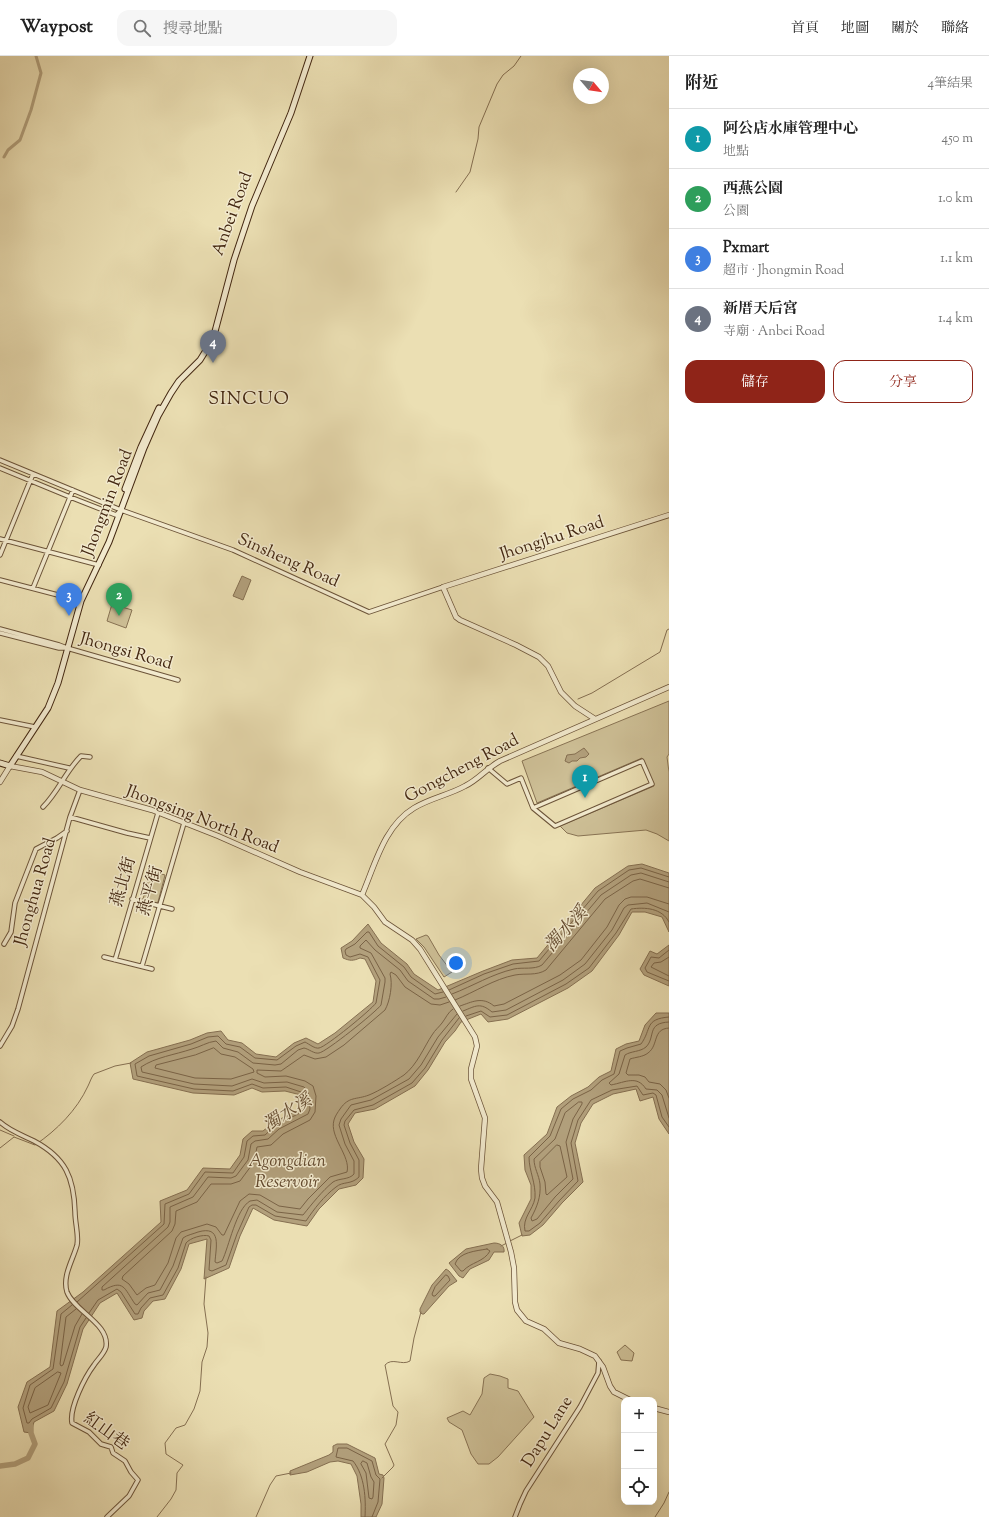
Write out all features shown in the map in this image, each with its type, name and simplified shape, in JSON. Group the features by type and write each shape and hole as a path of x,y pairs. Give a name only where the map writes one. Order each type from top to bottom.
{"main road":[{"name":"Anbei Road","path":"181,376 198,359 210,336 242,223 288,111 307,56"},
{"name":"Anbei Road","path":"187,374 204,355 213,339 234,260 252,206 291,113 310,56"},
{"name":"Jhongmin Road","path":"10,766 48,708 55,690 80,600 98,565 144,448 160,412 170,393 187,374"},
{"name":"Jhongmin Road","path":"98,565 116,515 120,509 141,447 155,414 172,384 181,376"},
{"path":"0,763 10,766"}],"street":[{"name":"Sinsheng Road","path":"0,460 120,509 233,550 369,612 443,587"},
{"path":"0,468 70,498 116,515"},
{"path":"0,555 33,474"},
{"path":"33,588 73,490"},
{"name":"Jhongjhu Road","path":"443,587 669,515"},
{"path":"0,539 98,565"},
{"path":"0,580 80,600"},
{"path":"443,587 456,617 539,657 548,666 561,692 584,712 595,719"},
{"name":"Jhongsi Road","path":"0,629 178,680"},
{"name":"Jhongsi Road","path":"0,633 59,648 67,648"},
{"name":"Gongcheng Road","path":"362,896 386,838 403,816 415,807 469,784 488,768 500,761 669,686"},
{"path":"0,720 35,727"},
{"path":"16,756 70,768"},
{"path":"43,807 53,797 70,768 81,756 90,757"},
{"path":"488,768 507,784 521,778 533,808 555,826 652,784 642,761 533,808"},
{"name":"Jhongsing North Road","path":"10,766 42,772 80,790 158,813 362,896"},
{"name":"Jhongmin Road","path":"0,782 10,766"},
{"name":"Jhonghua Road","path":"0,1046 12,1026 18,1009 70,816 80,790"},
{"name":"燕北街","path":"115,960 158,813"},
{"path":"70,816 127,833 150,838"},
{"name":"燕平街","path":"142,966 184,823"},
{"path":"4,944 11,932 15,903 36,849 67,831"},
{"path":"362,896 374,907 385,922 412,940 420,949 442,981 475,1037 477,1046 471,1069 471,1079 485,1118 481,1169 482,1178 485,1186 497,1202 514,1268 515,1302 520,1314 526,1321 544,1329 559,1343 588,1352 595,1356 603,1367 610,1386 614,1392 624,1397"},
{"path":"132,899 172,909"},
{"path":"104,957 142,966 152,970"},
{"name":"紅山巷","path":"0,1122 6,1128 36,1142 58,1159 67,1170 71,1181 75,1203 77,1244 66,1279 66,1288 70,1296 102,1330 106,1347 88,1375 75,1401 71,1418 72,1423 89,1432 99,1443 111,1447 113,1453 125,1461 130,1472 138,1480 128,1496 107,1517"},
{"name":"Dapu Lane","path":"515,1517 526,1491 580,1406 598,1373 599,1361"},
{"path":"657,1409 669,1412"}],"shaded area":[{"path":"112,604 132,610 126,628 107,621"},
{"path":"669,701 669,754 667,757 669,772 669,841 646,830 578,836 567,833 560,826 654,786 642,758 537,803 522,761"},
{"path":"151,871 165,875 158,902 156,903 143,899"},
{"path":"426,935 452,972 444,977 424,947 416,939"},
{"path":"625,1345 634,1353 632,1361 621,1360 617,1352"},
{"path":"490,1374 508,1379 508,1388 518,1391 534,1417 498,1457 489,1464 478,1464 471,1454 462,1430 449,1422 447,1418 463,1411 470,1415 482,1394 484,1378"}],"water":[{"path":"242,576 251,580 243,600 233,596"},
{"path":"584,748 589,754 586,757 569,763 565,761 567,755 575,754"},
{"name":"Agongdian Reservoir","path":"642,864 669,873 669,932 662,917 645,912 632,912 619,935 592,971 568,988 508,1019 488,1022 481,1014 461,1022 445,1042 428,1070 415,1086 375,1109 355,1113 348,1124 354,1142 364,1159 363,1178 356,1185 339,1189 319,1209 307,1226 274,1220 253,1208 240,1236 229,1268 204,1279 207,1239 189,1244 181,1269 165,1299 153,1301 144,1311 142,1318 134,1320 117,1293 100,1303 83,1329 67,1384 54,1411 34,1422 31,1433 24,1432 18,1407 27,1382 50,1367 57,1311 83,1292 161,1222 160,1201 187,1190 203,1168 230,1169 240,1155 243,1139 252,1131 263,1131 274,1122 301,1109 301,1095 285,1091 262,1092 252,1088 234,1095 193,1093 133,1079 130,1063 147,1052 190,1040 207,1033 221,1031 228,1040 242,1043 256,1054 276,1057 294,1043 306,1038 318,1044 335,1033 373,1002 376,981 365,959 360,958 348,960 343,958 341,948 352,941 368,924 381,943 407,964 414,974 438,990 512,960 537,958 595,888 628,866"},
{"path":"669,945 669,986 644,975 640,969 650,951 657,954"},
{"path":"656,1013 669,1013 669,1134 659,1119 653,1097 640,1101 636,1089 613,1094 593,1104 581,1123 575,1143 583,1182 543,1225 530,1235 522,1236 519,1223 531,1199 531,1185 525,1170 524,1155 547,1134 557,1107 571,1096 588,1087 599,1077 611,1071 616,1049 626,1044 639,1041 645,1025"},
{"path":"494,1243 502,1245 504,1252 494,1252 489,1260 470,1269 463,1278 459,1276 449,1263 466,1249"},
{"path":"446,1269 457,1281 449,1286 424,1314 422,1314 420,1309 432,1285"},
{"path":"337,1444 347,1444 375,1458 379,1474 383,1475 384,1478 382,1504 376,1517 361,1517 361,1504 357,1476 351,1464 338,1461 330,1462 307,1472 290,1475 290,1471 329,1455 333,1452 333,1446"}],"waterway":[{"path":"4,157 8,150 20,140 31,110 41,73 36,56"},
{"path":"456,192 470,172 478,139 479,127 497,84 503,75 514,66 521,56"},
{"path":"578,699 592,693 660,652 667,630 669,629"},
{"path":"0,1148 14,1137 35,1145 66,1119 83,1095 94,1074 115,1066 131,1063"},
{"path":"0,1130 14,1136"},
{"path":"510,1241 522,1235"},
{"path":"501,1246 507,1243"},
{"path":"157,1517 176,1490 177,1473 183,1465 166,1454 165,1443 176,1428 185,1425 194,1409 200,1391 202,1362 207,1347 208,1333 204,1304 206,1277"},
{"path":"382,1478 394,1465 385,1444 396,1425 398,1412 393,1406 385,1365 391,1362 404,1363 410,1361 421,1312"},
{"name":"濁水溪","path":"0,1466 15,1464 28,1458 35,1444 31,1433 31,1426"},
{"path":"256,1517 270,1485 276,1476 291,1473"},
{"path":"655,1517 669,1492"}],"place":[{"name":"新厝天后宮","path":"213,363"},
{"name":"Pxmart","path":"69,616"},
{"name":"西燕公園","path":"119,616"},
{"name":"阿公店水庫管理中心","path":"585,798"}],"district":[{"name":"SINCUO","path":"249,400"}]}
